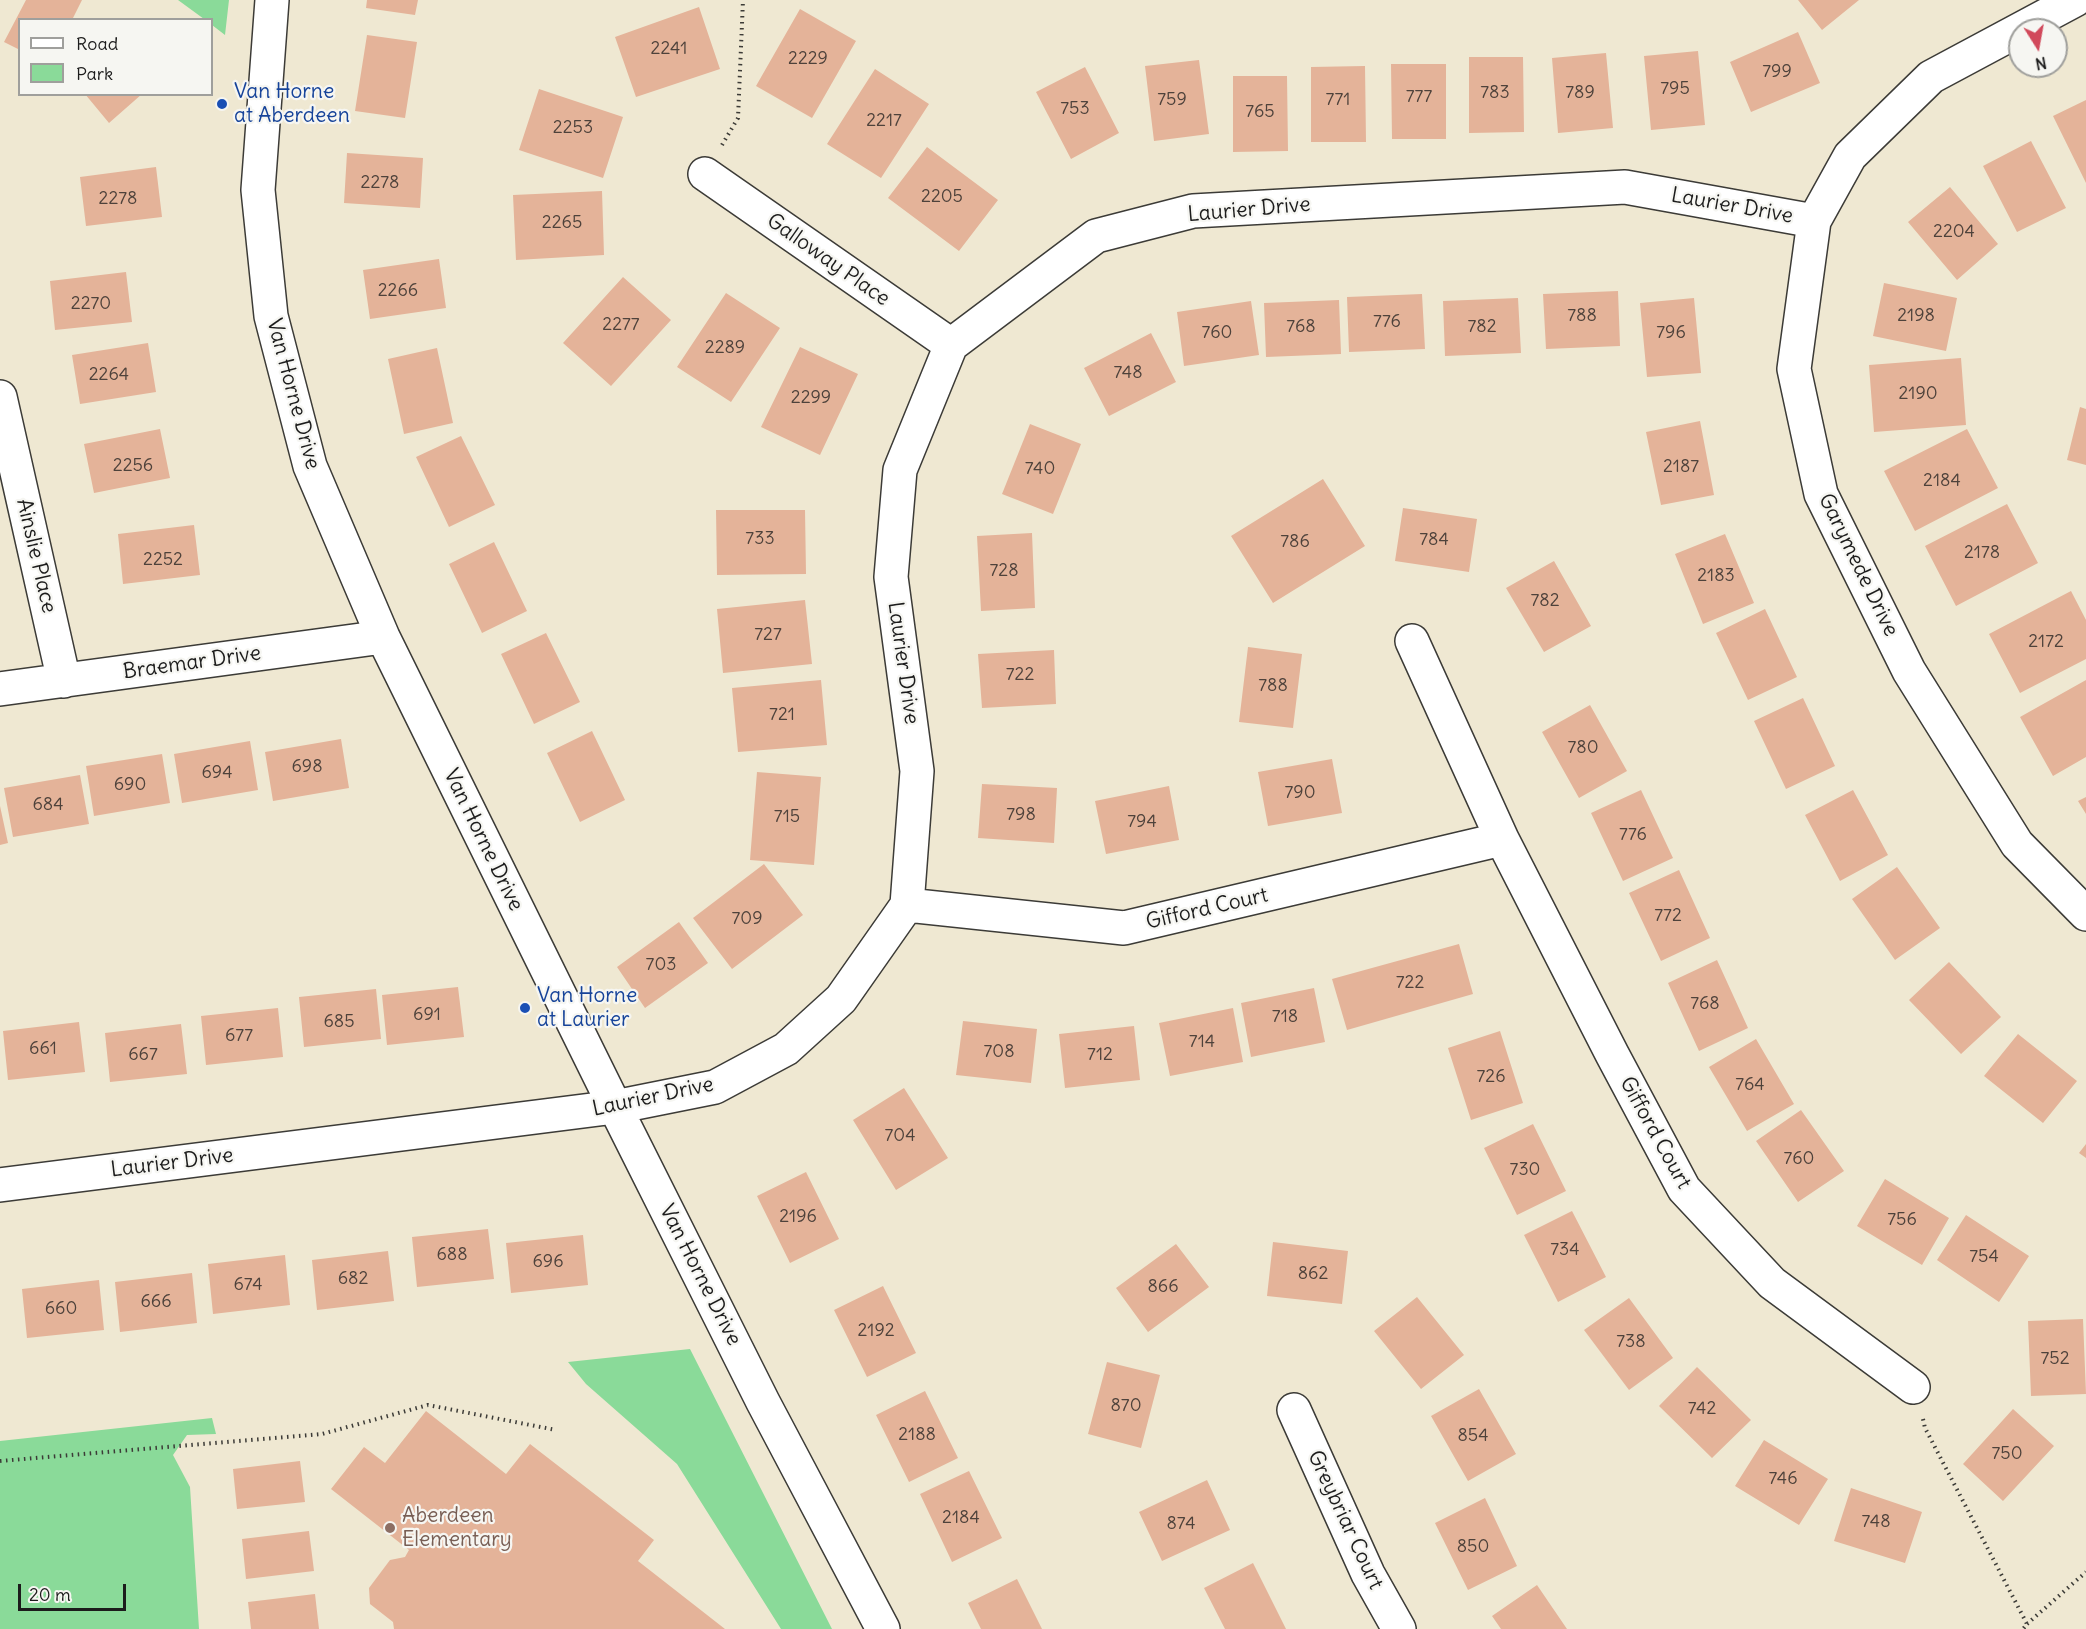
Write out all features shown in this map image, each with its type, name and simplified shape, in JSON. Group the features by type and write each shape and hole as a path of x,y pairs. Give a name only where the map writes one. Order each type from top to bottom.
{"street":[{"name":"Van Horne Drive","path":"272,0 258,190 270,316 310,466 383,638 615,1107 764,1402 883,1629"},
{"name":"Garymede Drive","path":"2075,0 1931,77 1850,156 1814,221 1794,369 1821,494 1910,671 2017,844 2086,914"},
{"name":"Galloway Place","path":"705,174 951,345"},
{"name":"Laurier Drive","path":"0,1185 615,1107 716,1087 786,1050 841,999 908,905 917,771 891,577 900,470 951,345 1096,236 1193,211 1625,187 1814,221"},
{"name":"Ainslie Place","path":"0,397 64,681"},
{"name":"Braemar Drive","path":"0,689 383,638"},
{"name":"Gifford Court","path":"1412,641 1502,839 1684,1190 1772,1283 1913,1387"},
{"name":"Gifford Court","path":"908,905 1124,928 1502,839"},
{"name":"Greybriar Court","path":"1294,1410 1368,1574 1399,1629"}],"path":[{"path":"705,174 738,118 743,0"},
{"path":"1913,1387 1925,1428 2026,1624"},
{"path":"0,1461 322,1434 428,1405 556,1430"},
{"path":"2023,1629 2086,1572"}],"green space":[{"path":"178,0 229,0 225,35 213,26 213,18 203,18"},
{"path":"690,1349 832,1629 781,1629 677,1464 586,1384 568,1362"},
{"path":"212,1418 216,1434 187,1435 173,1455 190,1487 199,1629 0,1629 0,1441"}],"building":[{"path":"26,0 82,0 73,18 18,18 18,49 4,42"},
{"path":"367,0 418,0 415,15 366,8"},
{"path":"1798,0 1859,0 1822,30"},
{"path":"699,7 720,69 636,97 615,37"},
{"path":"800,9 856,41 812,118 756,86"},
{"path":"1798,32 1820,83 1751,112 1730,62"},
{"path":"367,35 417,42 405,118 355,111"},
{"path":"1698,51 1705,125 1651,130 1644,56"},
{"path":"1606,53 1613,128 1558,133 1552,58"},
{"path":"1469,57 1523,57 1524,132 1469,133"},
{"path":"1199,60 1209,134 1154,141 1145,66"},
{"path":"1391,64 1446,64 1446,139 1392,139"},
{"path":"1365,66 1366,142 1311,142 1311,67"},
{"path":"1085,67 1119,133 1071,159 1036,92"},
{"path":"875,69 929,104 881,178 827,144"},
{"path":"1233,76 1287,76 1288,151 1233,152"},
{"path":"539,89 623,117 603,178 519,150"},
{"path":"87,96 140,96 109,123"},
{"path":"2086,100 2086,183 2053,116"},
{"path":"2031,141 2066,208 2017,232 1983,166"},
{"path":"927,147 998,200 959,251 888,198"},
{"path":"347,153 423,158 420,208 344,203"},
{"path":"156,167 162,217 86,226 80,177"},
{"path":"1950,187 1998,244 1957,280 1908,222"},
{"path":"602,191 604,255 516,260 513,195"},
{"path":"439,259 446,308 370,319 363,270"},
{"path":"126,272 132,322 55,330 50,281"},
{"path":"623,277 671,320 611,386 563,343"},
{"path":"1884,283 1957,298 1946,351 1873,336"},
{"path":"1618,291 1620,346 1546,349 1543,294"},
{"path":"726,293 780,328 731,402 677,367"},
{"path":"1422,294 1425,349 1349,352 1347,297"},
{"path":"1518,298 1521,353 1445,356 1443,301"},
{"path":"1694,298 1701,373 1647,377 1640,303"},
{"path":"1339,300 1341,354 1266,357 1264,303"},
{"path":"1251,301 1259,355 1184,366 1177,312"},
{"path":"1151,333 1176,382 1109,416 1084,368"},
{"path":"148,343 156,392 80,404 72,355"},
{"path":"800,347 858,374 820,455 761,427"},
{"path":"437,348 453,423 404,434 388,359"},
{"path":"1961,358 1966,425 1874,432 1869,365"},
{"path":"2080,407 2086,409 2086,465 2067,460"},
{"path":"1700,421 1714,495 1661,505 1646,432"},
{"path":"1030,424 1081,444 1053,514 1002,494"},
{"path":"160,429 170,478 94,493 84,444"},
{"path":"1967,429 1998,488 1915,531 1884,471"},
{"path":"461,436 495,505 449,527 416,457"},
{"path":"1323,479 1365,546 1273,603 1231,536"},
{"path":"2007,504 2038,563 1956,606 1925,546"},
{"path":"1403,508 1477,519 1469,572 1395,561"},
{"path":"716,510 805,510 806,574 717,575"},
{"path":"194,525 200,575 123,584 118,534"},
{"path":"1032,533 1035,608 981,611 977,536"},
{"path":"1725,534 1754,603 1703,624 1675,554"},
{"path":"494,542 527,611 482,633 449,564"},
{"path":"1554,561 1591,626 1544,652 1506,588"},
{"path":"2071,591 2086,620 2086,659 2020,693 1989,634"},
{"path":"805,600 812,664 723,673 717,609"},
{"path":"1765,609 1797,677 1748,700 1716,633"},
{"path":"546,633 580,702 534,724 501,654"},
{"path":"1248,647 1302,654 1293,728 1239,722"},
{"path":"1054,650 1056,704 982,708 978,654"},
{"path":"821,680 827,745 738,752 732,688"},
{"path":"2086,680 2086,757 2053,776 2020,717"},
{"path":"1803,698 1835,766 1786,789 1754,721"},
{"path":"1590,705 1627,771 1579,798 1542,732"},
{"path":"592,731 625,800 580,822 547,753"},
{"path":"341,739 349,788 273,801 265,752"},
{"path":"250,741 258,790 182,803 174,754"},
{"path":"162,754 170,803 94,816 86,766"},
{"path":"1332,759 1342,813 1268,826 1258,772"},
{"path":"757,772 821,777 814,865 750,860"},
{"path":"80,775 89,824 13,837 4,788"},
{"path":"982,784 1057,788 1054,843 978,838"},
{"path":"1169,786 1179,840 1106,854 1095,801"},
{"path":"1641,790 1673,858 1623,881 1591,813"},
{"path":"1853,790 1888,855 1840,881 1805,815"},
{"path":"2086,797 2086,814 2078,801"},
{"path":"0,806 8,843 0,845"},
{"path":"764,864 803,915 732,969 693,918"},
{"path":"1897,867 1940,928 1895,960 1852,899"},
{"path":"1679,870 1710,938 1661,961 1629,893"},
{"path":"679,922 708,963 645,1008 617,967"},
{"path":"1459,944 1473,994 1347,1030 1332,979"},
{"path":"1717,960 1748,1028 1699,1051 1668,983"},
{"path":"1949,962 2001,1017 1961,1054 1909,1000"},
{"path":"458,987 464,1037 387,1045 382,995"},
{"path":"1314,988 1325,1042 1251,1057 1241,1003"},
{"path":"376,989 381,1039 304,1047 299,997"},
{"path":"278,1008 283,1057 206,1065 201,1016"},
{"path":"1233,1008 1243,1062 1170,1076 1159,1023"},
{"path":"963,1021 1037,1029 1031,1083 956,1075"},
{"path":"79,1022 85,1072 8,1080 3,1031"},
{"path":"181,1024 187,1074 110,1082 105,1033"},
{"path":"1134,1026 1140,1080 1065,1088 1059,1034"},
{"path":"1500,1031 1523,1103 1471,1120 1448,1048"},
{"path":"2018,1034 2077,1081 2043,1123 1984,1076"},
{"path":"1756,1039 1794,1104 1747,1131 1709,1067"},
{"path":"904,1088 948,1158 896,1190 853,1120"},
{"path":"1801,1110 1844,1171 1798,1202 1756,1141"},
{"path":"1533,1124 1566,1191 1517,1215 1484,1148"},
{"path":"2086,1144 2086,1158 2079,1153"},
{"path":"806,1172 839,1239 790,1263 757,1196"},
{"path":"1885,1179 1949,1218 1922,1265 1857,1226"},
{"path":"1572,1211 1606,1277 1558,1302 1524,1235"},
{"path":"1966,1215 2029,1256 1999,1302 1937,1260"},
{"path":"488,1229 494,1279 417,1287 412,1237"},
{"path":"583,1235 588,1285 511,1293 506,1243"},
{"path":"1273,1242 1348,1251 1342,1304 1267,1296"},
{"path":"1176,1244 1209,1287 1148,1332 1116,1288"},
{"path":"388,1251 394,1301 317,1310 312,1260"},
{"path":"285,1255 290,1305 213,1314 208,1264"},
{"path":"192,1273 197,1323 120,1332 115,1282"},
{"path":"99,1280 104,1330 27,1338 22,1289"},
{"path":"883,1286 916,1353 867,1377 834,1310"},
{"path":"1417,1297 1464,1355 1421,1389 1374,1331"},
{"path":"1629,1298 1673,1358 1629,1390 1584,1330"},
{"path":"2083,1319 2086,1394 2031,1396 2028,1321"},
{"path":"1107,1362 1160,1375 1141,1448 1088,1434"},
{"path":"1697,1367 1751,1420 1712,1458 1659,1406"},
{"path":"1479,1389 1516,1454 1468,1481 1431,1416"},
{"path":"925,1391 958,1458 909,1482 876,1415"},
{"path":"2013,1409 2054,1446 2003,1501 1963,1464"},
{"path":"426,1411 506,1474 530,1444 654,1540 638,1561 725,1629 394,1629 393,1622 370,1604 369,1588 390,1560 405,1557 409,1550 331,1489 364,1447 385,1463"},
{"path":"1764,1440 1828,1479 1799,1525 1735,1486"},
{"path":"300,1461 305,1502 237,1509 233,1469"},
{"path":"969,1471 1002,1538 952,1562 920,1494"},
{"path":"1207,1480 1230,1530 1162,1561 1139,1512"},
{"path":"1851,1488 1922,1512 1905,1563 1834,1541"},
{"path":"1485,1498 1517,1566 1468,1590 1435,1523"},
{"path":"309,1531 314,1571 246,1579 242,1539"},
{"path":"1253,1563 1286,1629 1225,1629 1204,1588"},
{"path":"1017,1579 1042,1629 981,1629 968,1603"},
{"path":"1537,1585 1567,1629 1501,1629 1492,1616"},
{"path":"315,1594 319,1629 251,1629 248,1602"}],"place":[{"name":"Van Horne at Aberdeen","path":"222,104"},
{"name":"Van Horne at Laurier","path":"525,1008"},
{"name":"Aberdeen Elementary","path":"390,1528"}]}
